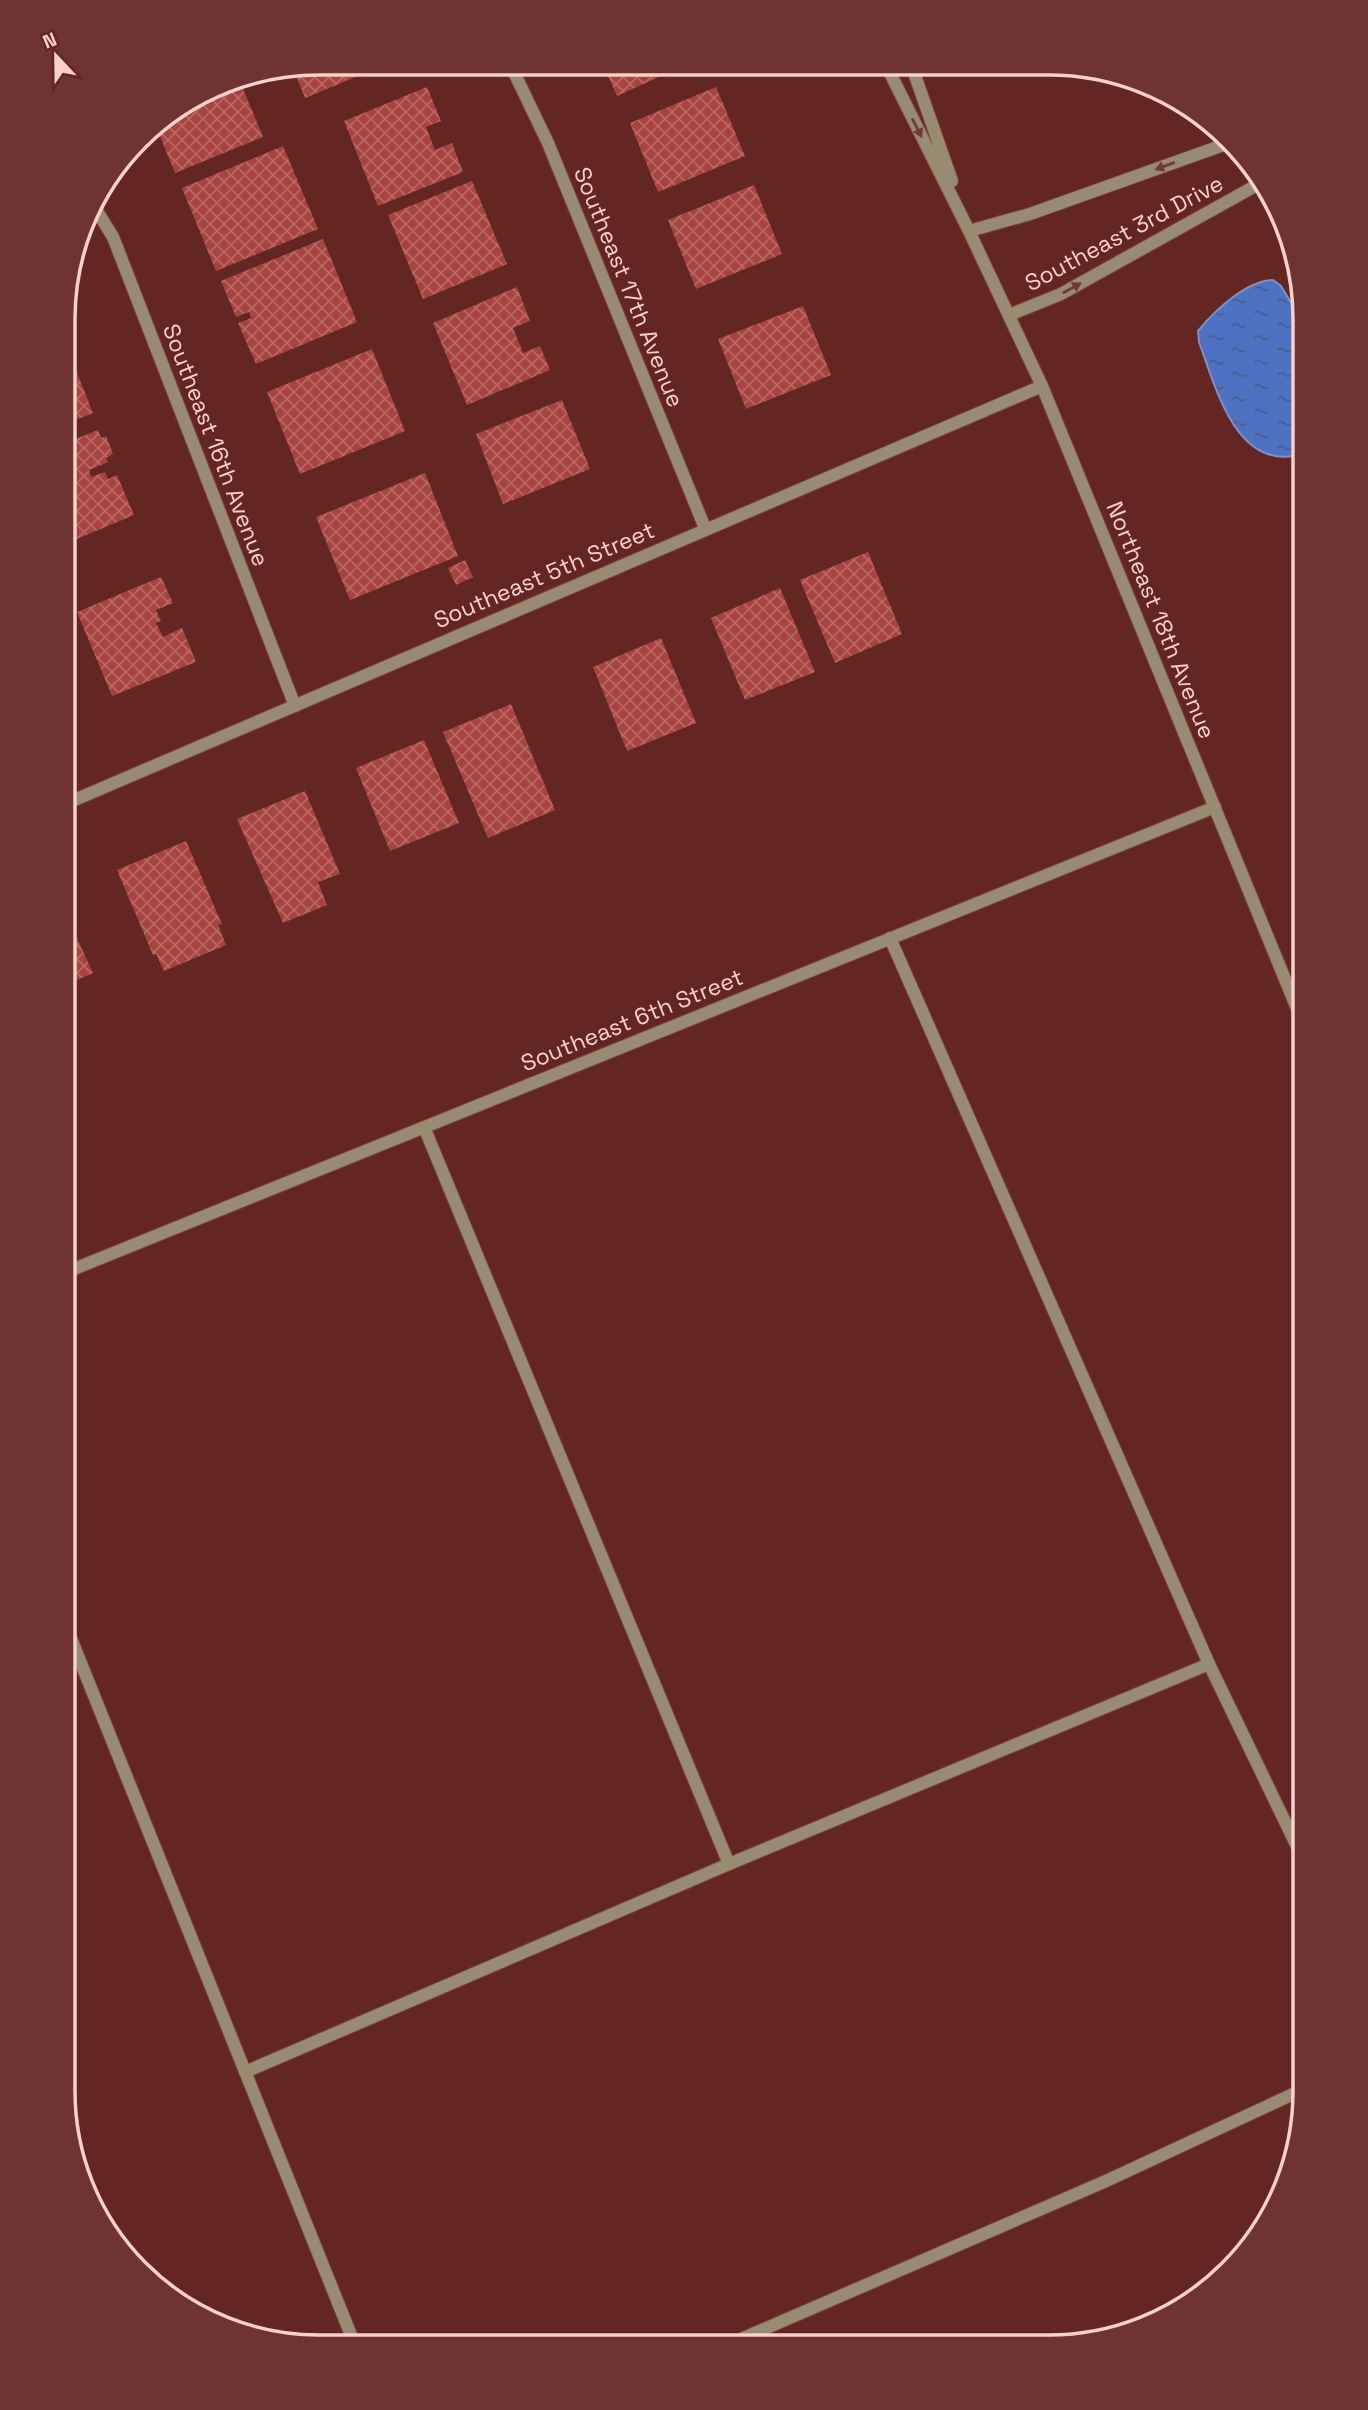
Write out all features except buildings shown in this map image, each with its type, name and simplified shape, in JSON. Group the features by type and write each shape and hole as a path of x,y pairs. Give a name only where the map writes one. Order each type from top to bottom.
{"street":[{"name":"Southeast 17th Avenue","path":"515,75 548,143 705,528"},
{"name":"Northeast 18th Avenue","path":"891,75 1042,386 1293,997"},
{"name":"Northeast 18th Avenue","path":"915,75 969,231"},
{"name":"Southeast 3rd Drive","path":"969,231 1030,215 1220,146"},
{"name":"Southeast 3rd Drive","path":"1009,315 1061,294 1254,187"},
{"name":"Southeast 16th Avenue","path":"99,215 113,237 295,706"},
{"name":"Southeast 5th Street","path":"75,800 1042,386"},
{"name":"Southeast 6th Street","path":"75,1269 1216,807"},
{"path":"890,938 1209,1664 1292,1836"},
{"path":"425,1127 729,1864"},
{"path":"75,1648 351,2335"},
{"path":"245,2072 729,1864 1209,1664"},
{"path":"750,2335 1093,2186 1292,2095"}],"water":[{"path":"1273,280 1281,286 1292,304 1293,455 1282,457 1262,452 1246,440 1233,423 1213,382 1199,342 1198,331 1213,314 1242,291"}]}
